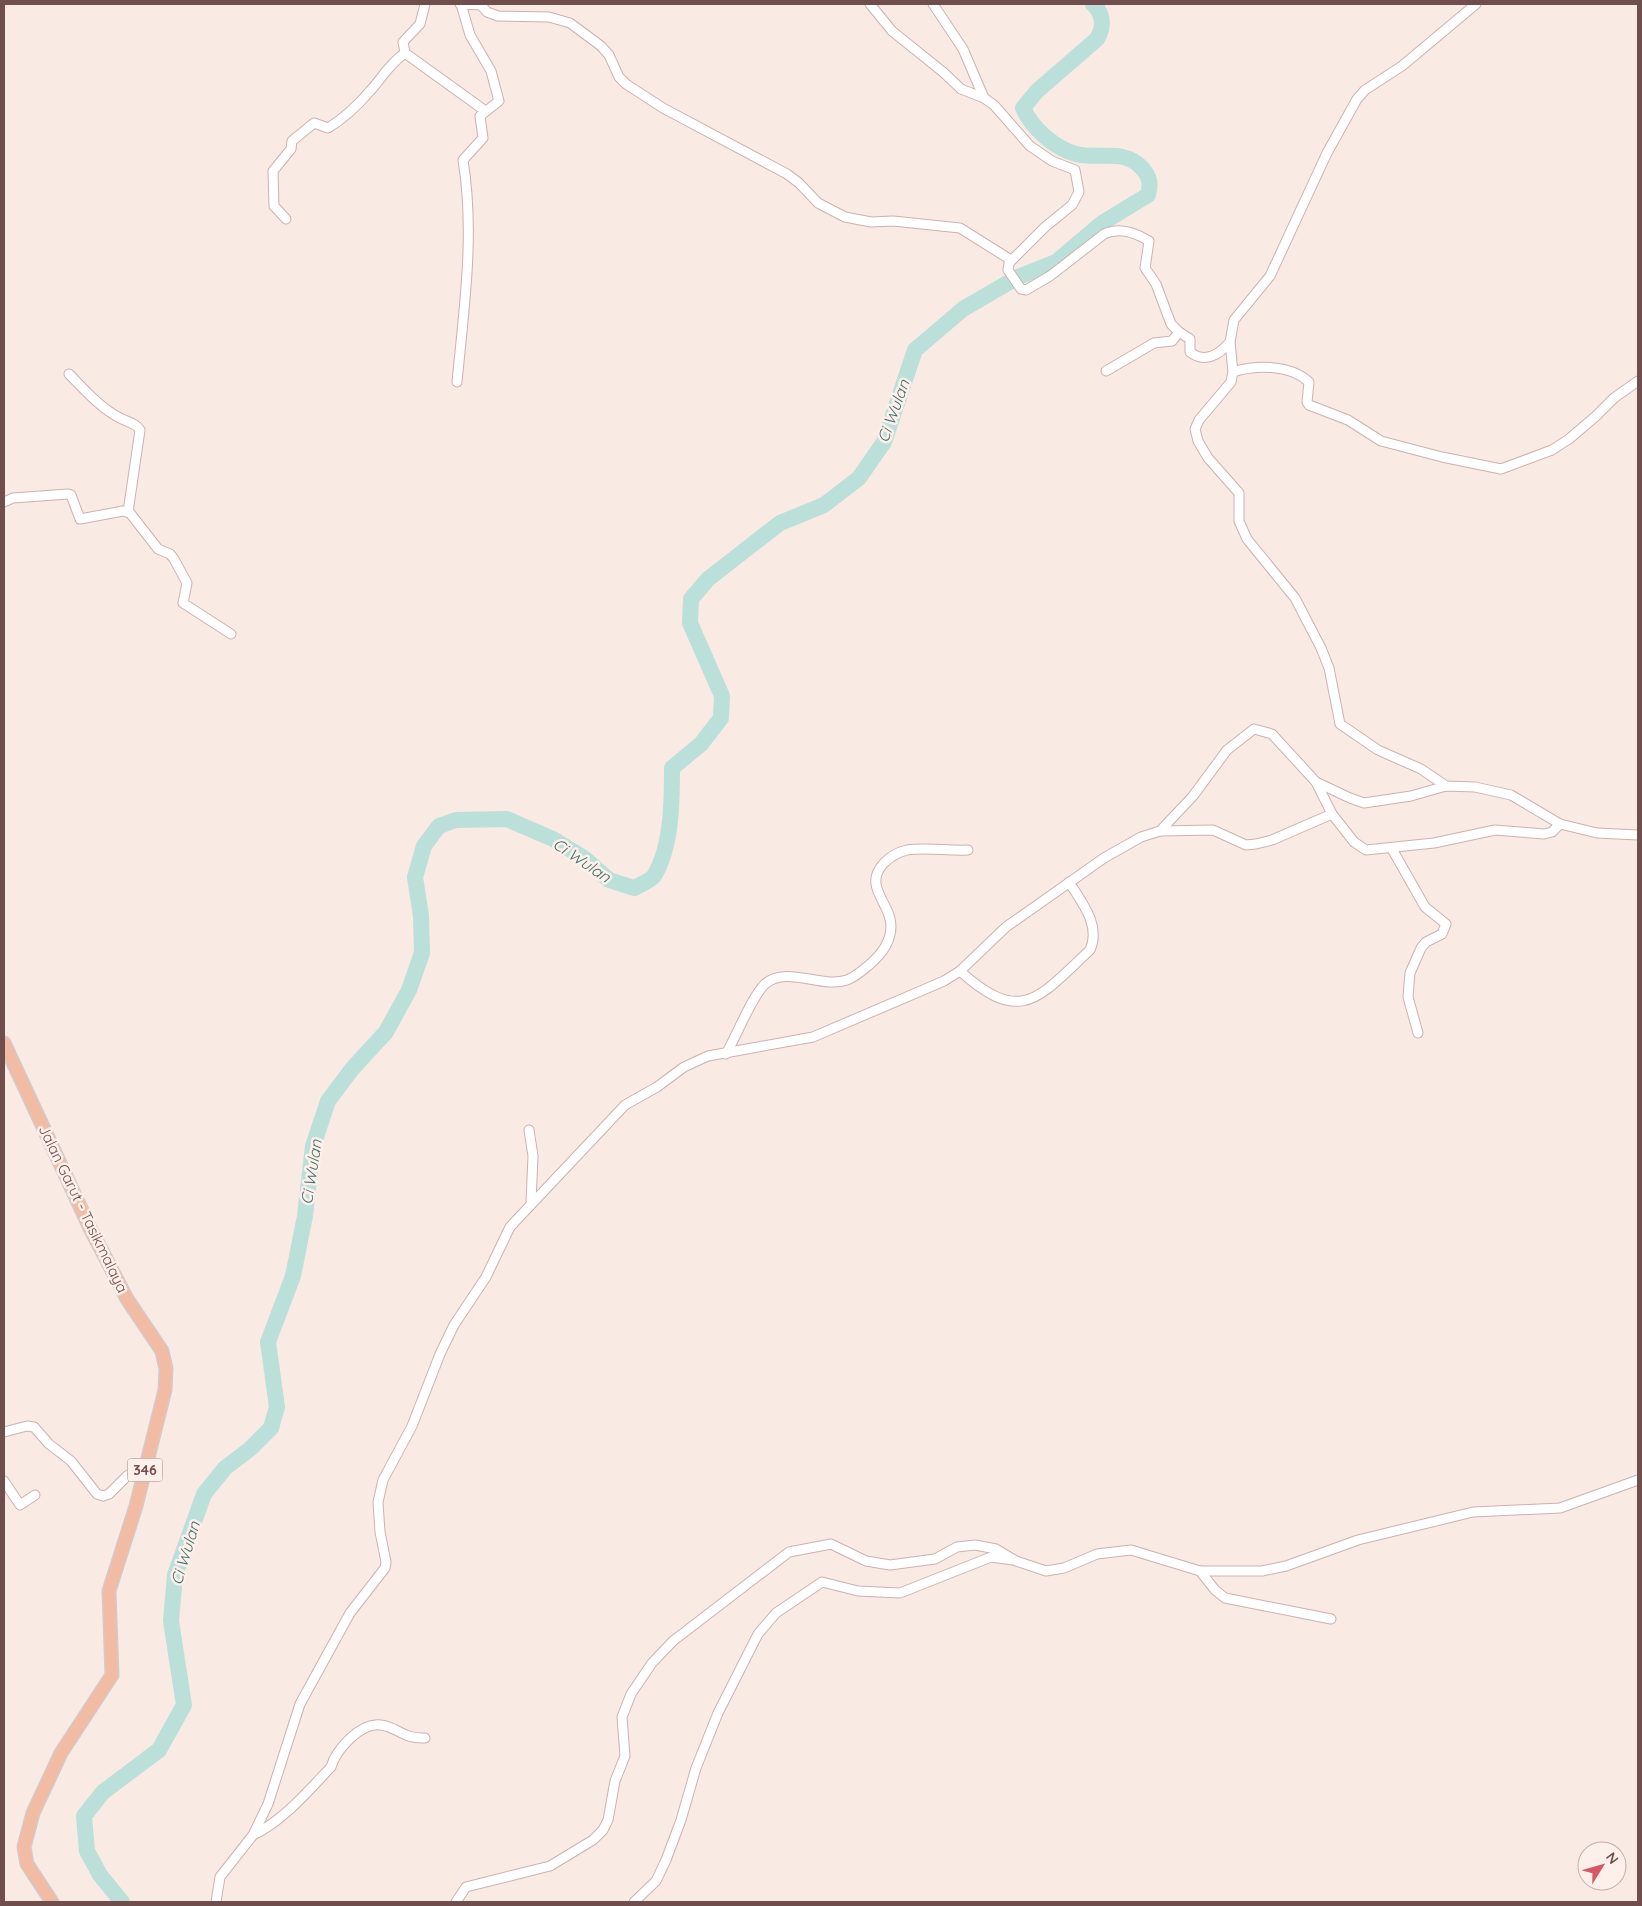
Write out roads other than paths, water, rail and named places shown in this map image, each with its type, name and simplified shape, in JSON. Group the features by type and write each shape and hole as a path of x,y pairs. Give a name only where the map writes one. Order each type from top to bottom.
{"main road":[{"name":"Jalan Garut - Tasikmalaya","path":"4,1043 91,1230 127,1299 153,1335 165,1358 165,1390 124,1548 109,1591 112,1675 61,1753 33,1813 24,1846 27,1864 52,1902"}],"street":[{"path":"425,4 420,24 403,42 405,53 484,110"},
{"path":"457,382 469,239 468,190 463,160 482,138 479,121 484,110 498,103 499,98 491,70 470,35 460,4 493,4"},
{"path":"870,4 892,31 961,89 984,98 994,105 1030,146 1052,161 1073,168 1079,192 1069,209 1045,227 1011,260 1008,270 1020,287 1026,290 1050,276 1104,234 1111,231 1127,232 1149,241 1145,268 1156,284 1169,319 1179,332 1190,339 1190,350 1198,357 1216,356 1230,342"},
{"path":"933,4 963,49 984,98"},
{"path":"1446,786 1421,769 1378,750 1340,724 1329,668 1312,630 1291,592 1246,539 1240,521 1239,493 1208,458 1196,437 1195,429 1199,420 1229,386 1233,372 1230,342 1234,320 1270,276 1327,153 1357,99 1365,90 1402,66 1476,4"},
{"path":"480,5 487,12 498,16 549,17 570,23 605,50 619,77 626,84 663,108 787,174 799,183 818,203 844,217 871,222 893,221 960,228 1011,260"},
{"path":"286,219 274,206 273,170 276,164 291,149 292,142 314,123 328,128 339,120 371,90 390,65 405,53"},
{"path":"1106,370 1154,343 1172,341 1179,332"},
{"path":"1233,372 1262,366 1298,376 1310,384 1307,402 1309,405 1348,420 1376,440 1442,457 1500,469 1552,450 1569,440 1614,398 1638,381"},
{"path":"69,374 103,406 118,417 138,426 140,430 128,512 158,549 172,556 186,583 183,603 231,634"},
{"path":"4,502 13,498 68,494 71,495 80,519 128,512"},
{"path":"1160,831 1193,796 1227,750 1254,729 1272,734 1316,782 1332,814 1360,847 1371,851 1434,843 1495,830 1544,834 1552,832 1560,824"},
{"path":"1316,782 1364,803 1376,803 1411,796 1446,786 1475,787 1511,796 1560,824 1597,832 1638,835"},
{"path":"216,1902 220,1877 253,1835 268,1804 300,1704 350,1613 386,1568 380,1532 378,1502 383,1480 412,1426 440,1354 454,1325 486,1277 510,1227 531,1202 625,1105 658,1087 696,1060 813,1037 944,981 960,970 1006,927 1069,882 1131,842 1160,831 1213,830 1246,844 1256,844 1272,840 1332,814"},
{"path":"1392,849 1425,907 1446,924 1442,934 1426,942 1421,948 1410,973 1408,997 1418,1033"},
{"path":"726,1054 755,999 767,982 785,977 830,982 846,980 869,966 884,951 891,927 876,891 876,883 877,874 885,862 905,850 968,850"},
{"path":"960,970 985,990 1006,1000 1026,1002 1045,990 1090,950 1093,942 1093,924 1069,882"},
{"path":"529,1130 533,1156 531,1202"},
{"path":"4,1432 28,1426 34,1427 49,1444 71,1462 97,1494 103,1496 109,1494 127,1476 146,1465"},
{"path":"634,1902 656,1881 666,1860 682,1820 696,1768 718,1713 758,1634 776,1612 822,1582 858,1591 900,1593 991,1557 1016,1561 1046,1571 1064,1568 1097,1554 1131,1550 1200,1571 1271,1570 1358,1540 1404,1528 1482,1511 1531,1511 1560,1508 1638,1480"},
{"path":"4,1481 20,1505 35,1495"},
{"path":"456,1902 466,1887 550,1866 593,1840 604,1830 608,1820 614,1781 625,1756 622,1718 631,1694 652,1663 673,1641 789,1552 831,1544 866,1561 890,1565 935,1559 957,1547 975,1545 1004,1552 1016,1561"},
{"path":"1200,1571 1215,1590 1225,1598 1331,1619"},
{"path":"253,1835 272,1825 287,1812 331,1767 333,1758 350,1738 369,1727 380,1725 408,1738 424,1738"}],"waterway":[{"name":"Ci Wulan","path":"122,1902 100,1875 87,1851 84,1816 103,1792 159,1750 184,1705 171,1621 175,1575 204,1494 225,1468 250,1449 271,1428 277,1407 268,1342 293,1276 305,1216 313,1146 328,1101 352,1069 386,1032 409,990 422,953 421,916 415,877 424,846 439,826 456,820 507,819 553,839 584,858 609,880 634,888 654,876 668,838 672,768 701,744 721,718 722,696 690,623 691,599 708,579 780,523 824,505 859,478 884,442 915,350 963,309 1018,277 1056,262 1102,223 1148,195 1150,184 1147,174 1135,162 1119,156 1085,156 1068,151 1052,142 1038,130 1023,108 1037,91 1097,39 1102,21 1097,8 1093,4"}]}
